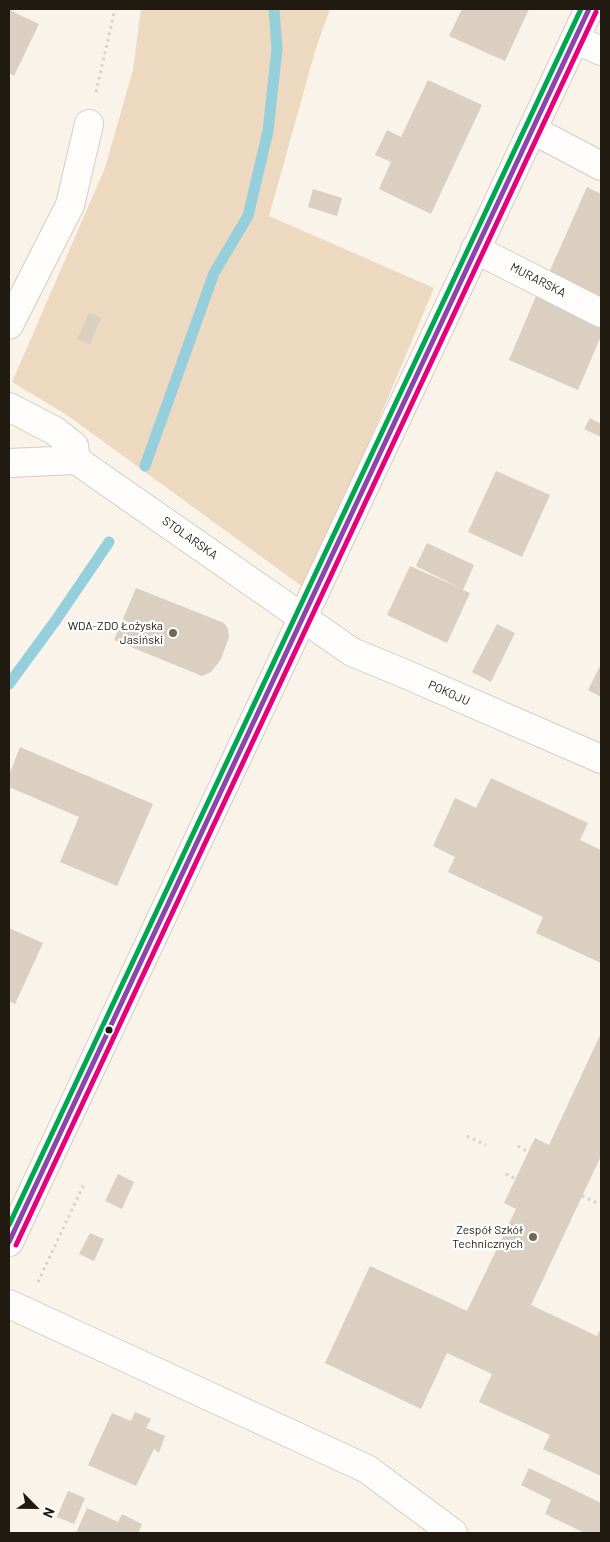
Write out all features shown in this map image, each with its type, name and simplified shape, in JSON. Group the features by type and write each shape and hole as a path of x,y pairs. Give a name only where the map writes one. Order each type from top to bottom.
{"street":[{"path":"9,1242 474,249 533,130 589,9"},
{"path":"575,39 601,51"},
{"path":"9,325 70,205 89,124"},
{"path":"533,130 601,166"},
{"name":"MURARSKA","path":"474,249 601,313"},
{"name":"STOLARSKA","path":"9,407 55,431 74,446 76,460 302,617"},
{"path":"9,463 76,460"},
{"name":"POKOJU","path":"302,617 352,652 601,759"},
{"path":"16,1307 367,1469 453,1533"}],"path":[{"path":"89,124 115,9"},
{"path":"468,1136 486,1145"},
{"path":"518,1146 529,1152"},
{"path":"506,1174 516,1179"},
{"path":"16,1307 84,1184"},
{"path":"582,1196 597,1202"}],"shaded area":[{"path":"141,9 330,9 316,48 269,216 434,288 307,590 64,413 12,382 105,168 133,70"}],"building":[{"path":"462,9 529,9 505,61 449,36"},
{"path":"9,10 39,24 14,76 9,73"},
{"path":"428,80 482,105 431,214 379,189 391,162 375,155 387,130 401,137"},
{"path":"587,187 601,194 601,299 548,275"},
{"path":"313,189 342,198 337,216 308,207"},
{"path":"536,296 601,324 601,336 578,390 509,360"},
{"path":"89,313 101,318 90,344 77,339"},
{"path":"590,418 601,424 601,437 584,429"},
{"path":"496,471 550,495 522,557 468,532"},
{"path":"427,543 474,565 463,590 470,593 447,643 387,615 410,566 460,588 416,566"},
{"name":"WDA-ZDO Łożyska Jasiński","path":"136,588 224,623 228,629 229,637 221,659 211,672 202,676 114,640"},
{"path":"497,624 515,633 491,682 472,672"},
{"path":"601,664 601,697 588,690"},
{"path":"20,747 153,804 117,886 60,862 79,817 9,787 9,775"},
{"path":"491,778 588,823 580,840 601,850 601,963 536,933 543,917 448,872 455,857 433,846 455,798 476,808"},
{"path":"9,928 43,943 15,1004 9,1001"},
{"name":"Zespół Szkół Technicznych","path":"601,1033 601,1156 531,1305 597,1336 601,1328 601,1476 543,1449 550,1435 479,1402 492,1374 447,1353 421,1409 325,1363 370,1266 467,1311 516,1209 504,1203 535,1138 549,1145"},
{"path":"118,1174 134,1182 122,1209 105,1201"},
{"path":"90,1233 104,1239 94,1261 79,1254"},
{"path":"135,1412 151,1419 146,1428 165,1436 159,1453 154,1449 136,1486 88,1465 112,1413 131,1421"},
{"path":"529,1468 601,1503 601,1533 585,1533 545,1514 551,1500 521,1485"},
{"path":"68,1491 85,1498 74,1524 57,1517"},
{"path":"87,1508 118,1522 122,1514 142,1524 138,1533 76,1533"}],"waterway":[{"path":"145,466 214,273 248,216 268,131 277,49 274,9"},
{"path":"9,684 56,620 109,542"}],"transit line":[{"path":"9,1225 581,9"},
{"path":"9,1242 589,9"},
{"path":"16,1245 596,12"}],"place":[{"name":"WDA-ZDO Łożyska Jasiński","path":"173,633"},
{"name":"Zespół Szkół Technicznych","path":"533,1237"}]}
